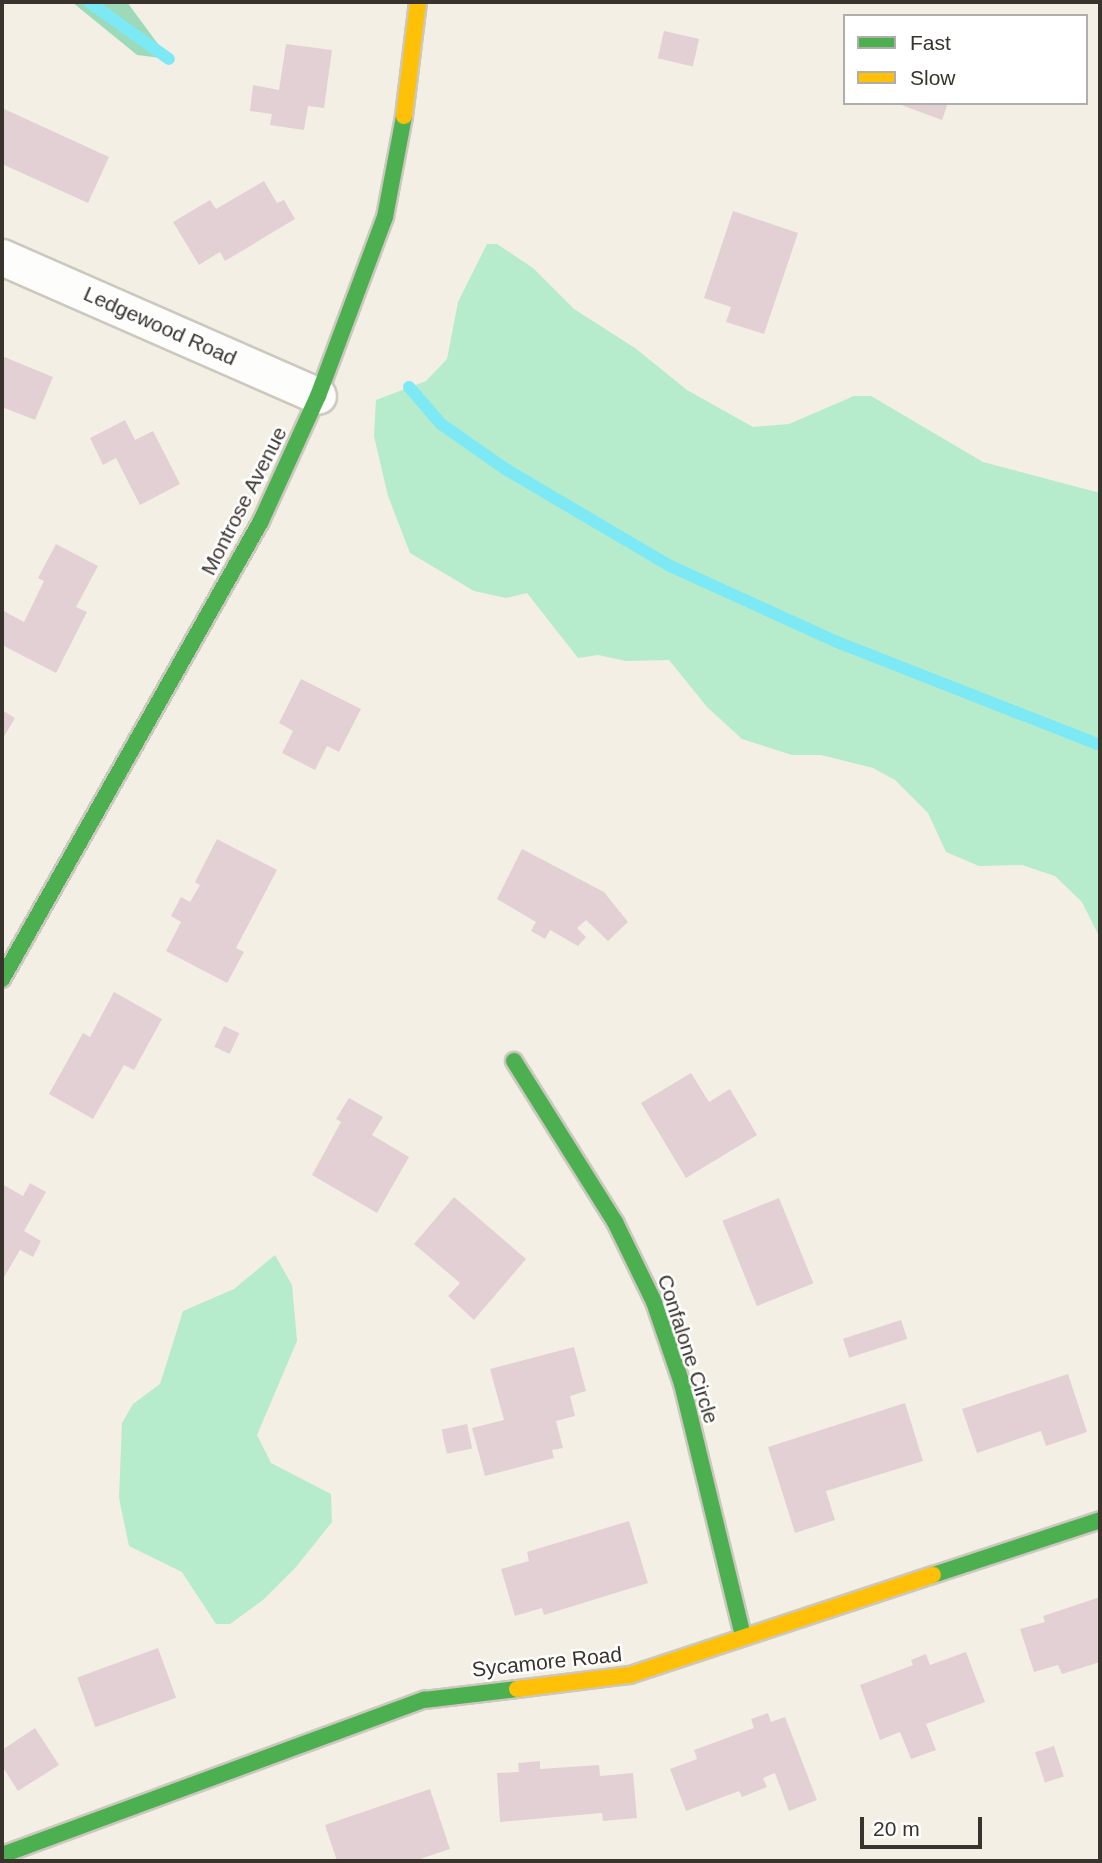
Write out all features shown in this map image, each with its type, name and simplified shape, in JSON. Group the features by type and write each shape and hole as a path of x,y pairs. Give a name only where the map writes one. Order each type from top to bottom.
{"street":[{"name":"Montrose Avenue","path":"2,979 261,521 318,396 384,217 398,162 418,2"},
{"name":"Ledgewood Road","path":"2,257 318,396"},
{"name":"Confalone Circle","path":"514,1061 615,1222 654,1302 684,1395 743,1637"},
{"name":"Sycamore Road","path":"2,1855 424,1700 610,1679 1100,1520"}],"green space":[{"path":"72,2 127,2 169,59 137,55"},
{"path":"487,244 497,244 533,268 574,309 635,348 687,390 753,427 789,424 854,396 871,396 983,462 1100,493 1100,938 1082,902 1055,876 1022,865 979,866 946,852 928,813 895,780 873,768 821,755 792,755 742,739 707,707 669,660 626,661 598,655 578,658 527,593 506,598 474,591 410,553 388,496 374,436 376,400 426,381 447,359 458,302"},
{"path":"275,1255 292,1285 297,1341 257,1435 271,1463 331,1494 332,1522 296,1567 263,1600 230,1624 216,1624 182,1572 129,1546 119,1498 122,1423 133,1404 160,1384 183,1311 234,1289"}],"building":[{"path":"664,31 699,39 693,66 658,58"},
{"path":"286,44 332,50 324,108 308,106 304,130 270,125 272,114 250,111 253,85 279,90"},
{"path":"901,105 947,105 942,120"},
{"path":"2,108 109,157 88,203 2,164"},
{"path":"264,181 277,203 284,200 295,219 225,261 220,252 199,265 173,222 210,200 216,209"},
{"path":"733,211 798,233 764,334 726,322 731,307 704,298"},
{"path":"2,356 53,377 35,420 2,407"},
{"path":"125,420 135,440 153,431 180,484 140,505 116,458 103,465 90,438"},
{"path":"56,544 98,566 76,607 87,612 56,673 2,645 2,610 24,622 44,581 38,578"},
{"path":"301,679 361,709 339,752 327,746 315,770 282,753 293,731 279,723"},
{"path":"2,710 15,718 2,740"},
{"path":"217,839 277,870 236,948 244,952 227,983 166,951 181,922 171,916 181,897 190,902 200,885 195,882"},
{"path":"522,849 604,892 628,922 608,941 586,920 577,928 586,937 578,946 550,930 545,939 531,931 536,922 497,899"},
{"path":"114,992 162,1019 134,1070 124,1065 93,1119 49,1094 83,1033 90,1037"},
{"path":"224,1026 239,1033 230,1054 214,1047"},
{"path":"691,1073 709,1102 730,1089 757,1135 686,1178 641,1103"},
{"path":"349,1098 383,1117 372,1135 409,1157 377,1213 312,1175 341,1122 336,1119"},
{"path":"30,1183 46,1192 24,1231 41,1241 33,1257 20,1250 4,1277 2,1184 23,1196"},
{"path":"454,1197 526,1259 474,1320 448,1296 460,1283 414,1244"},
{"path":"779,1198 813,1283 757,1306 722,1221"},
{"path":"901,1320 907,1339 849,1358 843,1339"},
{"path":"574,1347 586,1391 570,1396 575,1416 556,1421 563,1448 552,1450 554,1458 485,1476 472,1428 504,1420 490,1369"},
{"path":"1068,1374 1087,1432 1046,1446 1041,1431 977,1453 962,1409"},
{"path":"905,1403 923,1461 826,1491 835,1520 795,1533 768,1447"},
{"path":"467,1424 472,1448 447,1454 442,1429"},
{"path":"629,1521 648,1583 544,1615 542,1608 515,1616 501,1569 529,1561 527,1552"},
{"path":"1100,1597 1100,1662 1062,1674 1058,1665 1034,1672 1020,1629 1045,1622 1043,1616"},
{"path":"158,1648 176,1698 95,1727 77,1677"},
{"path":"966,1652 985,1702 926,1724 936,1750 911,1759 900,1732 880,1740 860,1685 913,1665 911,1660 926,1654 930,1665"},
{"path":"768,1713 771,1722 785,1717 817,1800 789,1811 775,1773 763,1778 767,1787 742,1797 739,1791 686,1811 670,1769 697,1759 694,1750 754,1728 751,1719"},
{"path":"35,1728 59,1765 18,1791 2,1766 2,1750"},
{"path":"1054,1746 1064,1776 1045,1783 1035,1752"},
{"path":"540,1761 540,1769 599,1765 600,1776 633,1773 637,1818 603,1821 602,1813 500,1822 497,1773 519,1772 518,1763"},
{"path":"430,1789 450,1849 414,1861 337,1861 325,1825"}],"waterway":[{"path":"89,2 169,59"},
{"path":"409,387 441,424 507,470 668,565 837,642 1100,745"}],"traffic: fast":[{"path":"2,979 261,521 318,396 385,217 404,116"},
{"path":"514,1061 615,1222 654,1302 682,1384 743,1637"},
{"path":"933,1575 1100,1520"},
{"path":"2,1855 424,1700 517,1689"}],"traffic: slow":[{"path":"404,116 418,2"},
{"path":"517,1689 630,1675 933,1575"}]}
